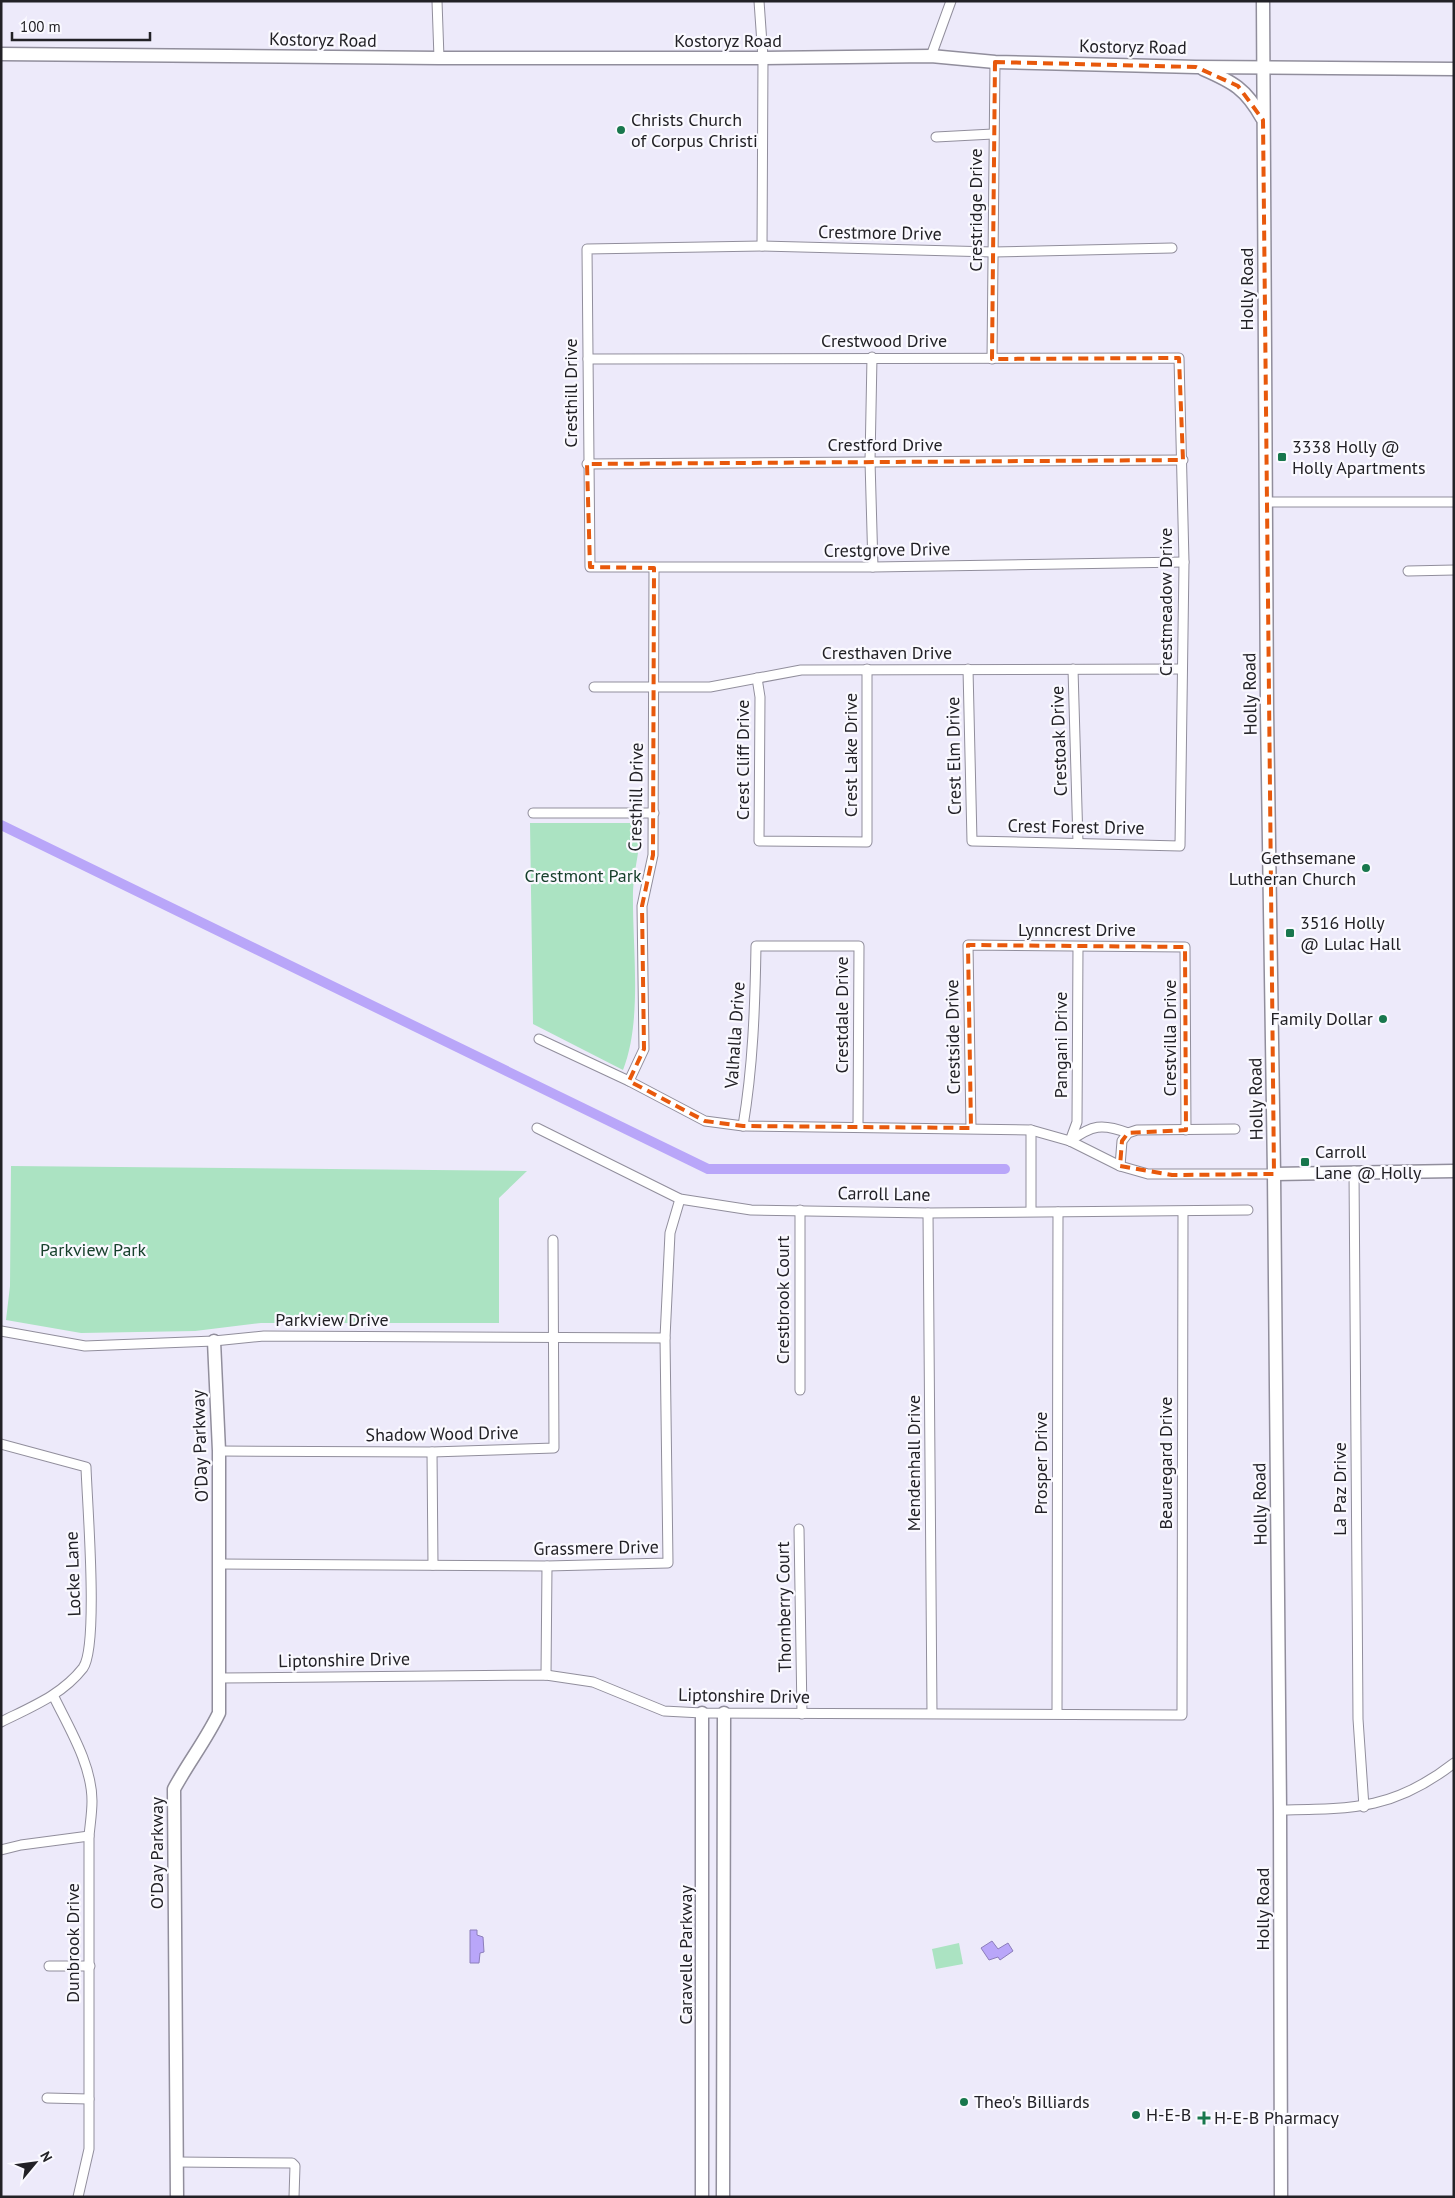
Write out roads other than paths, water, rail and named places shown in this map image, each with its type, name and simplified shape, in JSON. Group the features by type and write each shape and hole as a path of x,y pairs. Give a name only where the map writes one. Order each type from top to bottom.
{"main road":[{"name":"Holly Road","path":"1263,1 1266,502 1280,1810 1281,2197"},
{"name":"Kostoryz Road","path":"1,54 439,58 932,56 995,62 1454,69"},
{"path":"1196,66 1238,86 1249,96 1263,120"},
{"path":"1274,1174 1354,1171 1454,1171"},
{"name":"O'Day Parkway","path":"178,2197 174,1789 187,1765 207,1737 219,1713 221,1678 218,1451 214,1341"},
{"name":"Caravelle Parkway","path":"702,1713 702,2197"},
{"path":"723,2197 724,1713"}],"street":[{"path":"437,1 439,58"},
{"path":"759,1 763,58 762,246"},
{"path":"932,56 951,1"},
{"name":"Crestridge Drive","path":"992,358 995,62"},
{"path":"936,137 993,134"},
{"name":"Crestmore Drive","path":"587,249 762,246 993,252 1172,248"},
{"name":"Cresthill Drive","path":"587,249 587,464 590,566"},
{"path":"872,357 870,461 873,567"},
{"name":"Crestwood Drive","path":"588,359 872,357 1179,358"},
{"name":"Crestmeadow Drive","path":"1179,358 1184,562 1180,846"},
{"name":"Crestford Drive","path":"587,464 1183,460"},
{"path":"1266,502 1454,502"},
{"name":"Crestgrove Drive","path":"590,566 654,568 873,567 1184,562"},
{"name":"Cresthill Drive","path":"629,1081 644,1048 642,906 653,855 654,813 654,568"},
{"path":"1408,570 1454,570"},
{"name":"Crest Lake Drive","path":"759,841 867,842 867,669"},
{"name":"Crest Elm Drive","path":"968,669 972,841"},
{"name":"Crestoak Drive","path":"1073,669 1078,843"},
{"name":"Cresthaven Drive","path":"594,686 710,687 801,670 1182,669"},
{"name":"Crest Cliff Drive","path":"757,678 760,697 759,841"},
{"path":"533,813 654,813"},
{"name":"Crest Forest Drive","path":"972,841 1180,846"},
{"name":"Lynncrest Drive","path":"968,945 1185,947"},
{"name":"Crestside Drive","path":"968,945 971,1128"},
{"name":"Valhalla Drive","path":"743,1126 750,1083 755,1026 756,946"},
{"name":"Crestdale Drive","path":"756,946 859,946 858,1127"},
{"name":"Pangani Drive","path":"1070,1141 1077,1122 1078,947"},
{"name":"Crestvilla Drive","path":"1185,947 1186,1130"},
{"path":"539,1039 629,1081 705,1121 743,1126 1031,1130 1070,1141 1120,1166 1148,1174 1274,1174"},
{"path":"1070,1141 1089,1127 1115,1128 1128,1132 1137,1130 1235,1129"},
{"name":"Carroll Lane","path":"537,1128 680,1199 751,1210 928,1213 1248,1210"},
{"path":"1031,1130 1031,1211"},
{"path":"1120,1166 1122,1141 1128,1132"},
{"name":"La Paz Drive","path":"1354,1171 1358,1720 1364,1807"},
{"name":"Grassmere Drive","path":"220,1564 546,1566 668,1563 665,1338 670,1233 680,1199"},
{"name":"Crestbrook Court","path":"800,1210 800,1390"},
{"name":"Prosper Drive","path":"1057,1713 1058,1212"},
{"name":"Beauregard Drive","path":"1182,1715 1183,1212"},
{"name":"Mendenhall Drive","path":"928,1213 932,1713"},
{"path":"553,1240 553,1337"},
{"name":"Parkview Drive","path":"1,1331 85,1346 214,1341 264,1336 665,1338"},
{"name":"Shadow Wood Drive","path":"218,1451 432,1452 554,1448 553,1337"},
{"name":"Locke Lane","path":"1,1444 86,1467 92,1633 84,1666 54,1697 1,1722"},
{"path":"432,1452 432,1564"},
{"name":"Thornberry Court","path":"799,1529 802,1714"},
{"path":"546,1566 546,1675"},
{"name":"Liptonshire Drive","path":"221,1678 546,1675 593,1682 664,1711 702,1713 1182,1715"},
{"name":"Dunbrook Drive","path":"54,1697 78,1746 87,1773 92,1800 89,1836 89,2149 78,2197"},
{"path":"1280,1810 1364,1807 1388,1801 1414,1790 1454,1763"},
{"path":"1,1850 21,1845 89,1836"},
{"path":"49,1966 90,1966"},
{"path":"47,2098 89,2099"},
{"path":"177,2162 292,2163 295,2166 294,2197"}],"waterway":[{"path":"1,825 708,1169 1005,1169"}],"place":[{"name":"Christs Church of Corpus Christi","path":"621,130"},
{"name":"3338 Holly @ Holly Apartments","path":"1282,457"},
{"name":"Gethsemane Lutheran Church","path":"1366,868"},
{"name":"3516 Holly @ Lulac Hall","path":"1290,933"},
{"name":"Family Dollar","path":"1383,1019"},
{"name":"Carroll Lane @ Holly","path":"1305,1162"},
{"name":"Theo's Billiards","path":"964,2102"},
{"name":"H-E-B","path":"1136,2115"},
{"name":"H-E-B Pharmacy","path":"1204,2118"}],"park label":[{"name":"Crestmont Park","path":"583,876"},
{"name":"Parkview Park","path":"93,1250"}]}
